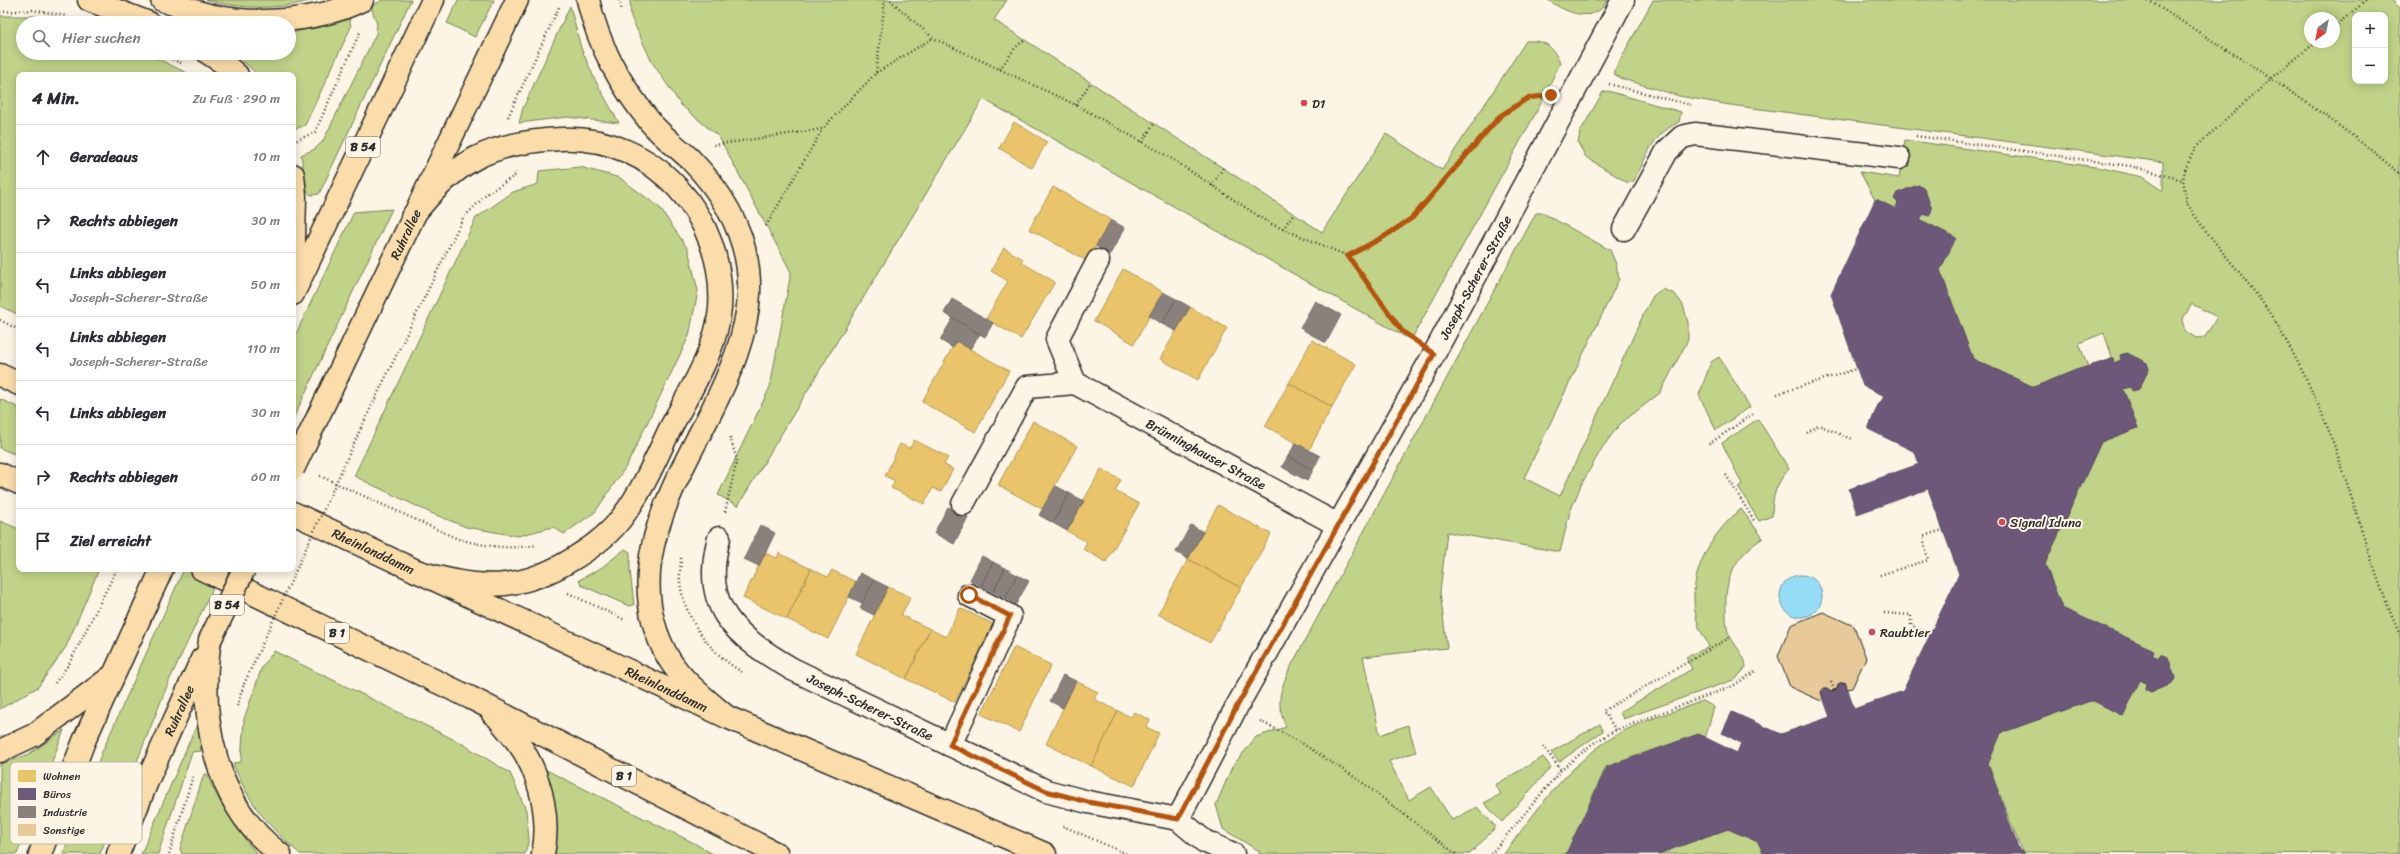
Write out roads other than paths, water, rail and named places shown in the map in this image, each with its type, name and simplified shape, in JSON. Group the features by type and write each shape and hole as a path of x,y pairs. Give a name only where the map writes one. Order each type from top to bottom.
{"main road":[{"path":"89,0 131,16"},
{"path":"162,0 214,16"},
{"path":"296,17 314,15 362,0"},
{"name":"B 54","path":"296,288 433,0"},
{"name":"Ruhrallee","path":"303,471 322,408 516,0"},
{"path":"588,0 604,50 621,84 652,125 690,160 718,192 737,224 748,260 749,292 747,319 738,350 729,376 664,507 653,541 650,563 649,591 653,621 670,660 697,692 727,717"},
{"path":"219,60 233,72"},
{"path":"412,217 433,190 453,171 474,157 511,144 542,139 573,138 608,143 643,159 671,181 699,215 714,246 720,279 720,310 712,344 640,489 623,516 601,541 555,571 522,582 478,586 451,582 416,571"},
{"path":"0,375 16,383"},
{"path":"0,474 16,482"},
{"name":"Rheinlanddamm","path":"296,514 727,717 1045,854"},
{"path":"76,762 161,572"},
{"name":"B 1","path":"208,572 471,698 777,854"},
{"name":"B 54","path":"202,668 210,640 243,572"},
{"path":"202,668 208,718 220,767 244,818 267,844 280,854"},
{"name":"Ruhrallee","path":"142,794 202,668"},
{"path":"0,751 34,735 114,675"},
{"path":"471,698 498,718 526,755 540,789 545,815 543,854"},
{"path":"40,854 44,844"},
{"name":"Ruhrallee","path":"118,854 122,844"}],"street":[{"name":"Joseph-Scherer-Straße","path":"719,538 714,557 713,580 719,605 734,627 755,647 792,669 1046,791 1088,802 1178,819 1236,708 1434,354 1624,0"},
{"path":"1624,228 1667,152 1682,138 1695,134 1899,158"},
{"path":"963,504 1027,387 1075,383 1057,338 1098,261"},
{"name":"Brünninghauser Straße","path":"1075,383 1338,525"},
{"path":"950,745 1010,616 969,595"},
{"path":"1178,819 1204,841 1233,854"}],"water":[{"path":"1797,575 1805,575 1813,578 1819,584 1822,596 1819,608 1813,614 1805,617 1797,617 1789,614 1783,608 1780,600 1780,592 1783,584 1789,578"}],"place":[{"name":"D1","path":"1304,103"},
{"name":"Signal Iduna","path":"2002,522"},
{"name":"Raubtier","path":"1872,632"}]}
